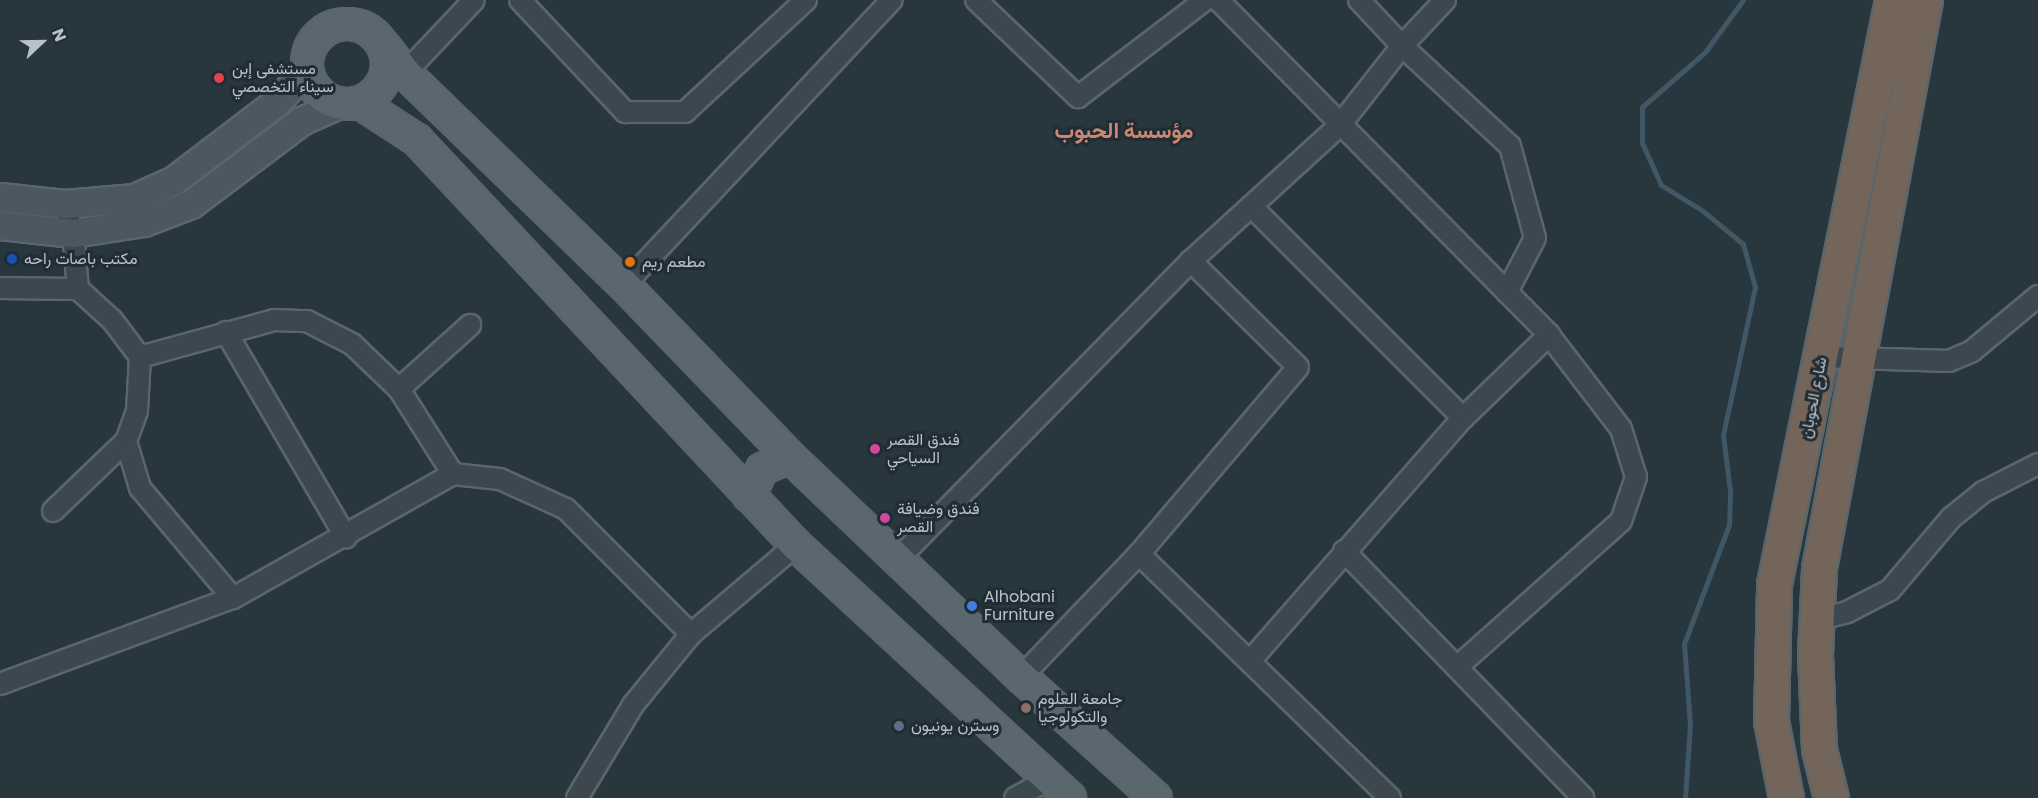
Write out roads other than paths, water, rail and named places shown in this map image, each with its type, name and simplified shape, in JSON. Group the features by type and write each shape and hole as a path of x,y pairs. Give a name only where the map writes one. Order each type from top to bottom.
{"highway":[{"name":"شارع الحوبان","path":"1786,798 1771,721 1774,584 1822,357 1892,0"},
{"name":"شارع الحوبان","path":"1832,798 1819,749 1816,620 1819,568 1856,359 1925,0"}],"main road":[{"path":"1059,789 796,545 417,140 349,103 318,92 307,70 311,44 319,34 336,25 355,24 367,28 405,73 624,285 790,457 1021,676 1156,798"},
{"path":"0,225 73,232 144,222 191,204 301,121 349,103 381,86 387,74 385,47"},
{"path":"0,197 65,204 134,198 174,180 275,103 307,70"},
{"path":"750,496 762,469 790,457"}],"street":[{"path":"405,73 474,0"},
{"path":"520,0 625,112 685,112 806,0"},
{"path":"624,285 892,0"},
{"path":"976,0 1078,97 1205,0"},
{"path":"1218,0 1549,334 1621,429 1636,477 1621,520 1456,667"},
{"path":"1359,0 1402,46 1510,146 1535,238 1507,292"},
{"path":"897,560 1191,261 1253,208 1340,125 1402,46 1445,0"},
{"path":"65,204 73,232 78,289"},
{"path":"1253,208 1463,418"},
{"path":"1021,676 1139,554 1298,367 1191,261"},
{"path":"0,288 78,289 113,321 140,357 137,411 126,441 53,511"},
{"path":"1822,357 1929,363 1961,357 2038,296"},
{"path":"140,357 274,320 307,321 352,344 399,388 453,474"},
{"path":"399,388 470,325"},
{"path":"226,332 346,537"},
{"path":"1250,661 1344,551 1463,418 1549,334"},
{"path":"126,441 140,488 233,598"},
{"path":"1816,620 1847,612 1890,590 1951,519 1983,492 2038,464"},
{"path":"0,684 233,598 346,537 453,474 500,479 566,509 691,634"},
{"path":"577,798 633,705 691,634 796,545"},
{"path":"1344,551 1583,798"},
{"path":"1139,554 1390,798"},
{"path":"1015,798 1059,789"}],"waterway":[{"path":"1685,798 1690,725 1684,644 1729,525 1730,491 1723,435 1755,287 1743,244 1703,211 1661,185 1642,143 1642,107 1705,52 1743,0"}],"place":[{"name":"مستشفى إبن سيناء التخصصي","path":"219,78"},
{"name":"مكتب باصات راحه","path":"12,259"},
{"name":"مطعم ريم","path":"630,262"},
{"name":"فندق القصر السياحي","path":"875,449"},
{"name":"فندق وضيافة القصر","path":"885,518"},
{"name":"Alhobani Furniture","path":"972,606"},
{"name":"جامعة العلوم والتكولوجيا","path":"1026,708"},
{"name":"وسترن يونيون","path":"899,726"}],"district":[{"name":"مؤسسة الحبوب","path":"1124,131"}]}
